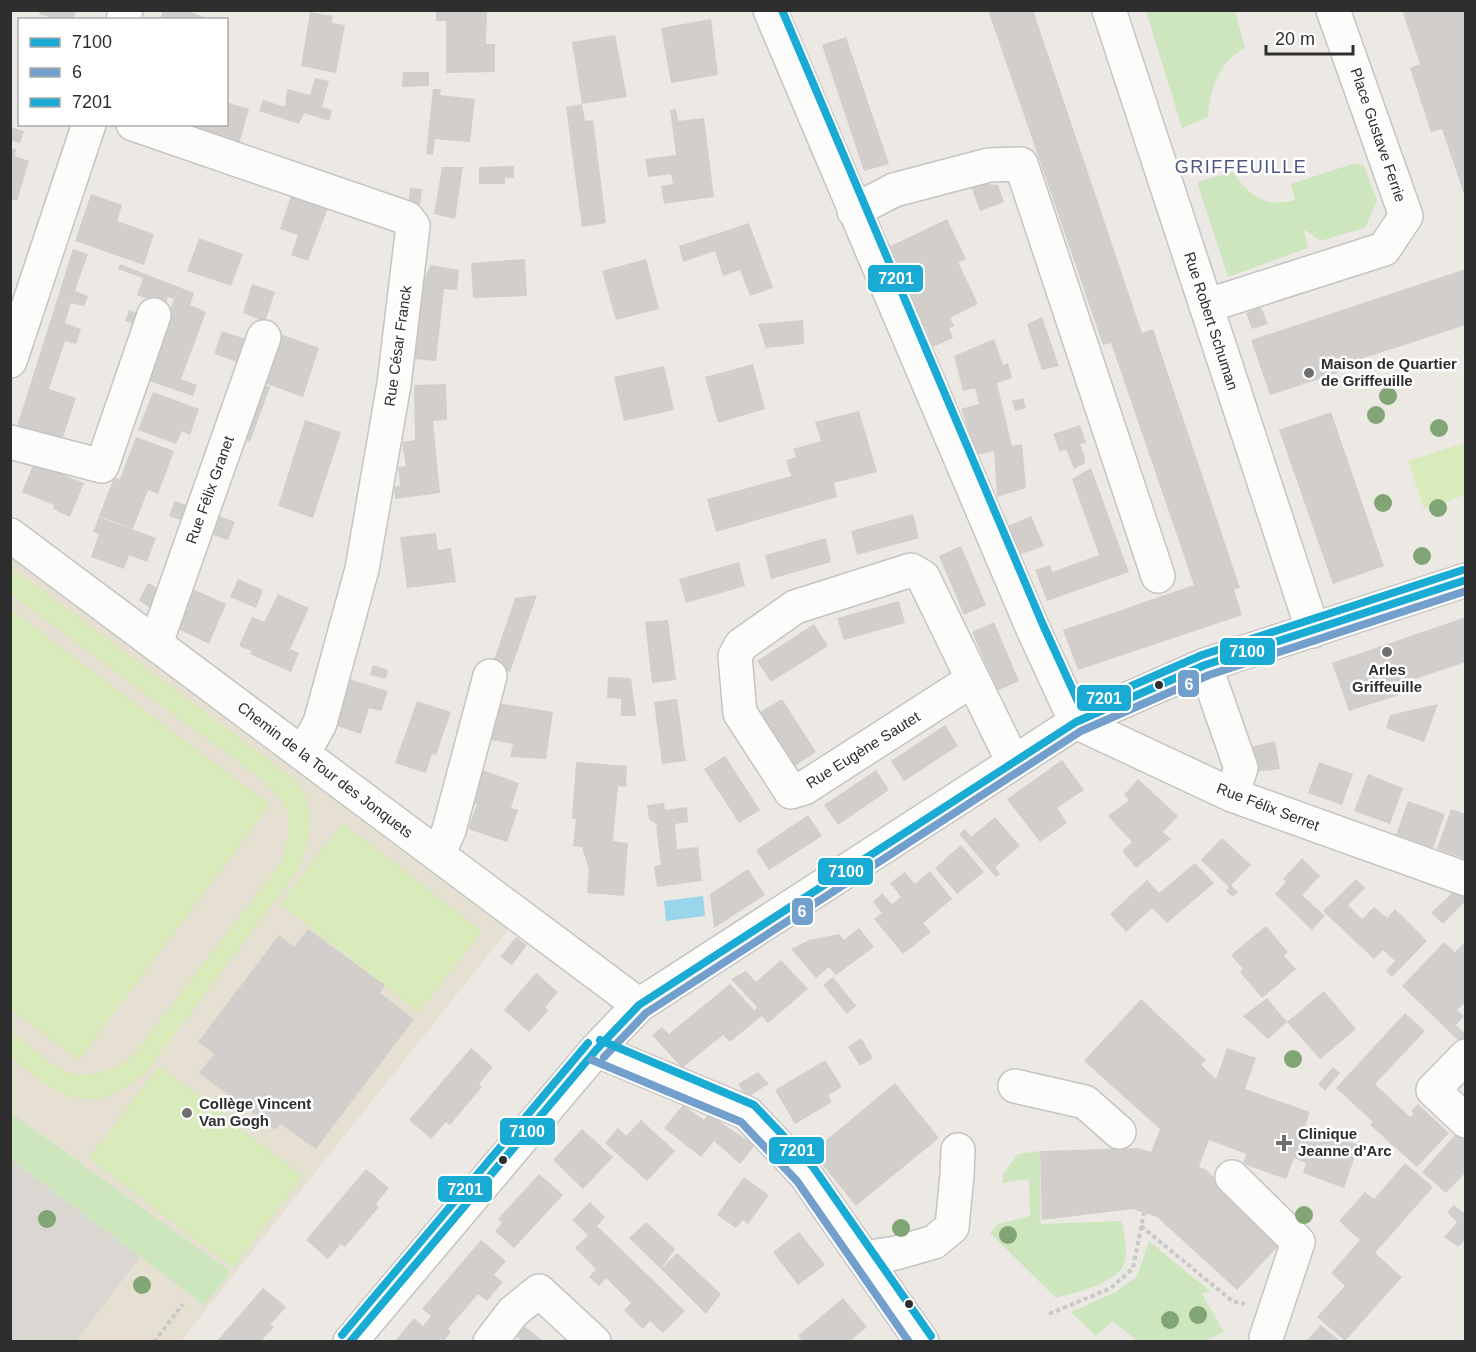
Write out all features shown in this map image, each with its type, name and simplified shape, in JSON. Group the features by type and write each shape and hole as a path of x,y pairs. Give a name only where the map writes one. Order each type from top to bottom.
{"street":[{"path":"770,10 1033,629 1076,722"},
{"name":"Rue Robert Schuman","path":"1109,10 1313,630"},
{"name":"Place Gustave Ferrie","path":"1206,306 1384,249 1406,216 1334,10"},
{"path":"10,361 87,126"},
{"name":"Rue César Franck","path":"139,126 407,218 413,226 394,384 362,569 320,723 303,754"},
{"path":"854,212 894,190 989,165 1021,164 1158,576"},
{"path":"10,442 102,466 154,315"},
{"name":"Rue Félix Granet","path":"156,644 264,337"},
{"name":"Chemin de la Tour des Jonquets","path":"10,535 639,1005"},
{"name":"Rue Eugène Sautet","path":"972,680 804,788 791,792 740,713 735,656 741,645 795,607 911,570 923,578 1013,762"},
{"path":"350,1341 597,1050 639,1005 1076,722 1205,666 1466,580"},
{"path":"1205,666 1241,768 1232,795"},
{"path":"438,855 449,830 490,676"},
{"name":"Rue Félix Serret","path":"1076,722 1232,795 1466,879"},
{"path":"597,1050 747,1113 805,1174 922,1341"},
{"path":"1466,1056 1434,1090 1466,1120"},
{"path":"1015,1086 1085,1102 1119,1132"},
{"path":"864,1258 896,1253 934,1242 952,1227 958,1150"},
{"path":"1232,1177 1298,1242 1270,1325"},
{"path":"490,1341 513,1312 539,1292 594,1341"}],"path":[{"path":"1049,1314 1111,1288 1133,1268 1144,1212"},
{"path":"1142,1226 1232,1301 1270,1325"},
{"path":"154,1341 183,1304"}],"shaded area":[{"name":"Collège Vincent Van Gogh","path":"10,546 508,930 181,1341 11,1341"},
{"path":"11,1160 140,1257 76,1341 11,1341"}],"green space":[{"path":"1146,11 1235,11 1245,48 1222,68 1211,96 1208,117 1182,128"},
{"path":"1355,163 1364,166 1377,200 1365,228 1320,241 1304,229 1308,248 1228,277 1197,182 1233,172 1252,194 1267,201 1285,202 1295,200 1291,184"},
{"path":"1465,443 1465,495 1424,509 1408,461"},
{"path":"10,566 289,775 304,793 309,811 308,840 300,867 145,1074 117,1091 99,1098 86,1099 62,1093 30,1073 11,1058 11,1031 66,1072 80,1075 94,1074 111,1069 131,1058 282,861 288,834 288,815 280,798 261,779 11,594"},
{"path":"11,609 270,805 79,1060 11,1009"},
{"path":"342,823 482,931 419,1012 280,904"},
{"path":"159,1066 303,1176 233,1268 89,1158"},
{"path":"10,1112 231,1272 204,1305 11,1160"},
{"path":"1040,1151 1041,1224 1122,1221 1126,1243 1124,1264 1113,1277 1094,1287 1056,1298 990,1233 998,1224 1030,1216 1029,1179 1003,1183 1003,1174 1018,1154"},
{"path":"1149,1241 1210,1291 1202,1294 1224,1332 1205,1341 1137,1341 1113,1321 1096,1336 1071,1312 1116,1292 1137,1276"}],"water":[{"path":"703,896 705,916 666,921 664,901"}],"building":[{"path":"40,10 76,10 74,18 52,18 39,14"},
{"path":"163,10 192,10 191,12 206,18 161,18"},
{"path":"436,10 487,10 486,44 495,44 495,72 446,73 446,21 436,21"},
{"path":"988,10 1033,10 1142,333 1153,329 1240,588 1234,589 1242,615 1078,670 1063,630 1194,585 1111,343 1103,345"},
{"path":"1402,10 1466,10 1466,200 1442,129 1431,132 1410,68 1420,64"},
{"path":"310,12 333,16 332,23 345,25 336,73 301,66"},
{"path":"711,19 718,75 671,83 661,28"},
{"path":"615,35 627,97 582,104 572,42"},
{"path":"846,37 889,164 864,171 822,45"},
{"path":"403,72 429,72 429,86 402,87"},
{"path":"315,78 329,81 322,107 332,110 329,121 304,113 299,124 259,111 263,100 285,107 287,89 310,95"},
{"path":"433,89 441,89 440,95 475,99 470,142 435,139 433,155 426,154"},
{"path":"228,103 249,109 239,144 190,129 191,126 228,126"},
{"path":"582,104 585,121 593,120 606,223 582,227 566,107"},
{"path":"676,109 678,121 704,118 714,197 664,204 661,186 673,184 671,174 648,177 645,159 676,155 670,110"},
{"path":"10,127 24,131 20,143 10,140"},
{"path":"10,148 16,149 15,156 29,161 17,201 10,199"},
{"path":"514,166 514,178 505,178 505,184 479,184 479,167"},
{"path":"442,167 463,167 455,219 434,214"},
{"path":"998,185 1004,202 980,211 971,186"},
{"path":"410,188 422,189 419,212 408,210"},
{"path":"293,190 329,205 308,261 291,255 298,235 280,229"},
{"path":"91,194 122,205 117,221 154,234 144,265 75,241"},
{"path":"947,219 966,259 958,262 978,304 950,318 954,326 949,329 953,338 933,347 889,247"},
{"path":"749,223 773,288 750,296 740,270 723,276 715,251 683,262 679,246"},
{"path":"199,238 243,254 231,286 187,271"},
{"path":"73,249 88,254 75,291 88,296 84,306 71,303 65,323 81,329 76,344 65,341 49,389 76,398 59,449 14,436"},
{"path":"525,259 527,296 473,298 471,263"},
{"path":"646,259 659,309 616,320 602,271"},
{"path":"120,264 194,293 190,305 206,312 181,379 197,385 193,396 149,381 166,335 162,333 174,299 168,297 165,305 137,295 143,278 118,269"},
{"path":"431,265 459,270 457,290 444,289 436,361 414,359 424,278"},
{"path":"1466,269 1466,325 1336,367 1338,373 1270,395 1251,340"},
{"path":"252,284 275,292 265,322 243,313"},
{"path":"1261,307 1268,324 1252,329 1246,313"},
{"path":"129,310 148,317 143,333 130,329 132,323 125,321"},
{"path":"1042,317 1059,366 1042,370 1027,324"},
{"path":"803,320 804,344 766,348 758,324"},
{"path":"222,331 249,340 240,363 214,354"},
{"path":"278,333 319,348 303,397 261,382"},
{"path":"994,339 1003,365 1008,363 1012,378 997,383 1012,446 1022,444 1026,488 997,497 994,451 977,455 961,409 979,404 975,388 963,391 954,356"},
{"path":"753,364 765,409 718,423 705,377"},
{"path":"664,366 674,410 624,421 614,377"},
{"path":"255,382 270,387 250,442 235,437"},
{"path":"446,384 447,420 433,421 440,493 395,499 394,487 400,485 398,467 406,466 402,442 415,440 414,385"},
{"path":"153,392 199,409 190,435 182,431 176,444 138,430"},
{"path":"1023,398 1026,408 1015,411 1012,401"},
{"path":"859,411 877,472 834,483 837,497 716,532 707,499 791,476 786,460 796,457 793,449 821,441 815,422"},
{"path":"1331,412 1384,566 1333,584 1279,430"},
{"path":"305,420 341,432 313,518 278,506"},
{"path":"1080,425 1086,443 1080,444 1085,463 1074,469 1066,449 1060,452 1053,434"},
{"path":"136,437 174,451 158,494 148,490 133,529 99,516 114,478 120,479"},
{"path":"34,463 84,483 70,517 53,509 54,505 22,492"},
{"path":"1091,468 1129,572 1047,601 1035,570 1050,565 1052,572 1099,555 1072,479"},
{"path":"175,501 195,508 189,523 169,516"},
{"path":"208,512 235,522 228,540 201,531"},
{"path":"913,514 919,538 857,555 851,531"},
{"path":"1031,516 1044,546 1019,555 1008,526"},
{"path":"99,517 156,538 147,562 129,555 124,569 91,557 99,534 93,532"},
{"path":"436,533 438,550 451,548 456,582 407,588 400,537"},
{"path":"826,538 831,562 771,579 765,555"},
{"path":"961,546 986,605 964,615 939,556"},
{"path":"739,562 745,586 686,603 679,579"},
{"path":"238,579 263,590 256,608 230,597"},
{"path":"148,583 163,591 155,606 150,608 139,600"},
{"path":"186,586 226,604 209,644 168,624"},
{"path":"278,594 309,608 290,649 299,653 291,672 250,654 252,651 239,646 252,617 264,622"},
{"path":"537,595 510,672 492,666 515,598"},
{"path":"899,601 905,623 844,640 837,618"},
{"path":"1466,617 1466,662 1397,685 1399,695 1349,711 1332,663"},
{"path":"668,620 676,680 652,683 645,622"},
{"path":"994,622 1019,681 997,691 972,632"},
{"path":"814,624 828,646 771,682 757,661"},
{"path":"373,665 388,670 386,679 370,675"},
{"path":"608,677 631,678 636,716 621,716 621,699 607,698"},
{"path":"346,678 388,691 381,711 369,708 361,734 331,724"},
{"path":"677,699 686,761 662,764 654,702"},
{"path":"782,699 816,752 795,766 760,712"},
{"path":"417,701 451,712 436,755 432,754 426,773 395,763"},
{"path":"486,701 553,712 546,759 510,757 513,744 476,737"},
{"path":"1438,704 1424,742 1386,728 1390,715"},
{"path":"945,725 958,746 904,781 891,761"},
{"path":"1275,741 1280,769 1254,772 1250,747"},
{"path":"725,756 760,810 739,823 704,769"},
{"path":"1062,760 1084,790 1057,808 1067,823 1040,842 1007,799"},
{"path":"576,762 627,766 626,787 618,786 613,841 628,843 624,896 587,893 589,870 582,847 573,846 576,819 572,819"},
{"path":"1319,762 1353,774 1342,805 1308,793"},
{"path":"473,767 519,783 511,808 518,810 507,842 468,829 477,804 462,799"},
{"path":"876,770 889,790 838,825 824,805"},
{"path":"1368,774 1403,788 1390,824 1354,811"},
{"path":"1138,779 1178,816 1163,832 1171,839 1136,868 1122,851 1132,842 1108,816 1129,800 1124,795"},
{"path":"1408,801 1445,814 1433,848 1396,835"},
{"path":"664,803 665,810 687,807 688,822 675,824 677,849 698,847 702,881 657,887 654,866 661,865 656,826 659,826 649,819 647,805"},
{"path":"1451,809 1466,814 1466,859 1437,849"},
{"path":"808,815 822,836 769,870 756,850"},
{"path":"995,817 1020,846 995,867 1000,874 996,877 959,834 965,829 971,837"},
{"path":"1222,838 1251,865 1231,885 1238,892 1233,897 1226,891 1229,887 1201,860"},
{"path":"961,845 984,872 957,894 935,868"},
{"path":"1302,858 1320,876 1302,895 1325,916 1312,930 1275,894 1286,882 1283,879"},
{"path":"1195,863 1214,883 1167,923 1152,908 1126,932 1110,914 1147,880 1159,893"},
{"path":"748,869 765,895 714,928 710,894"},
{"path":"930,871 952,899 923,923 931,932 903,954 874,919 882,913 873,902 882,893 892,904 901,897 890,883 905,872 915,884"},
{"path":"1356,879 1365,888 1348,905 1362,919 1374,907 1387,918 1395,909 1427,941 1392,977 1386,971 1395,961 1383,950 1374,959 1323,911"},
{"path":"1453,892 1466,897 1466,901 1443,924 1431,913"},
{"path":"1266,926 1288,952 1284,956 1296,969 1262,998 1240,972 1243,969 1231,955"},
{"path":"859,928 874,947 836,975 829,967 816,978 791,949 809,940 839,934 844,940"},
{"path":"308,929 385,985 380,993 414,1019 316,1149 280,1124 275,1130 199,1073 214,1054 198,1042 279,935 294,947"},
{"path":"516,937 527,945 512,965 500,957"},
{"path":"1466,941 1466,1002 1457,1010 1464,1016 1456,1025 1466,1034 1466,1041 1462,1044 1402,986 1444,942 1455,952"},
{"path":"781,960 808,989 768,1023 762,1016 730,1042 723,1035 682,1068 652,1035 662,1027 669,1034 730,984 754,1010 756,1009 757,1007 731,979 746,971 756,982"},
{"path":"536,973 558,992 545,1007 548,1011 529,1032 504,1010"},
{"path":"833,977 856,1006 847,1014 823,985"},
{"path":"1324,991 1356,1029 1320,1059 1287,1022"},
{"path":"1267,998 1287,1022 1268,1039 1243,1016"},
{"name":"Clinique Jeanne d'Arc","path":"1141,999 1206,1060 1201,1065 1216,1079 1227,1048 1256,1058 1245,1089 1310,1112 1303,1132 1315,1136 1317,1129 1359,1145 1344,1188 1303,1173 1306,1163 1294,1158 1286,1179 1243,1164 1246,1154 1209,1140 1199,1167 1205,1169 1284,1240 1237,1290 1157,1217 1133,1209 1042,1220 1040,1151 1138,1148 1151,1152 1160,1129 1084,1061"},
{"path":"1405,1013 1425,1031 1375,1084 1410,1117 1414,1113 1411,1111 1418,1104 1449,1133 1417,1167 1370,1125 1373,1122 1336,1088"},
{"path":"861,1038 873,1058 860,1066 848,1047"},
{"path":"471,1048 493,1067 479,1084 482,1087 450,1125 446,1122 431,1139 409,1120"},
{"path":"825,1060 842,1087 828,1095 832,1102 795,1124 775,1090"},
{"path":"1333,1067 1340,1073 1325,1091 1318,1084"},
{"path":"758,1072 769,1084 747,1097 738,1084"},
{"path":"895,1083 939,1138 856,1206 812,1152"},
{"path":"683,1105 704,1120 708,1114 755,1145 740,1164 714,1141 701,1157 664,1128"},
{"path":"641,1120 675,1151 647,1181 605,1143 618,1128 626,1136"},
{"path":"1461,1128 1466,1132 1466,1172 1446,1193 1422,1172"},
{"path":"582,1129 613,1157 583,1189 553,1160"},
{"path":"1405,1163 1433,1187 1375,1253 1402,1277 1345,1341 1317,1317 1345,1286 1331,1273 1360,1240 1339,1221 1365,1192 1374,1199"},
{"path":"366,1169 389,1188 376,1204 379,1207 345,1247 341,1244 328,1259 306,1240"},
{"path":"539,1174 563,1195 514,1248 495,1231 502,1223 498,1219"},
{"path":"744,1177 769,1195 748,1224 743,1220 736,1228 717,1215"},
{"path":"590,1202 605,1217 597,1226 685,1311 663,1333 650,1321 643,1329 624,1310 631,1303 606,1278 599,1286 589,1277 596,1269 575,1248 588,1235 572,1220"},
{"path":"1454,1205 1466,1215 1466,1239 1458,1247 1444,1237 1457,1222 1447,1212"},
{"path":"646,1222 675,1249 661,1269 629,1238"},
{"path":"799,1232 825,1265 798,1285 773,1252"},
{"path":"481,1240 506,1261 494,1275 503,1282 487,1301 478,1294 448,1329 451,1332 444,1341 440,1339 437,1341 395,1341 414,1318 423,1326 431,1316 422,1309"},
{"path":"677,1253 721,1294 706,1314 661,1269"},
{"path":"263,1288 286,1307 270,1325 274,1327 261,1341 217,1341"},
{"path":"843,1298 867,1327 850,1341 803,1341 798,1336"},
{"path":"522,1324 543,1341 522,1341 513,1334"},
{"path":"1321,1325 1340,1341 1306,1341"}],"transit line":[{"name":"7201","path":"782,10 1043,625 1081,708 1202,655 1463,570"},
{"name":"7100","path":"350,1342 596,1050 639,1005 1076,722 1205,665 1466,580"},
{"name":"6","path":"604,1057 646,1013 1081,731 1209,675 1466,591"},
{"name":"7201","path":"600,1040 754,1105 813,1167 931,1336"},
{"name":"7201","path":"342,1335 588,1043"},
{"name":"6","path":"592,1060 741,1122 797,1181 909,1342"}],"place":[{"name":"Maison de Quartier de Griffeuille","path":"1309,373"},
{"name":"Arles Griffeuille","path":"1387,652"},
{"name":"Collège Vincent Van Gogh","path":"187,1113"},
{"name":"Clinique Jeanne d'Arc","path":"1284,1143"}],"district":[{"name":"GRIFFEUILLE","path":"1241,167"}]}
